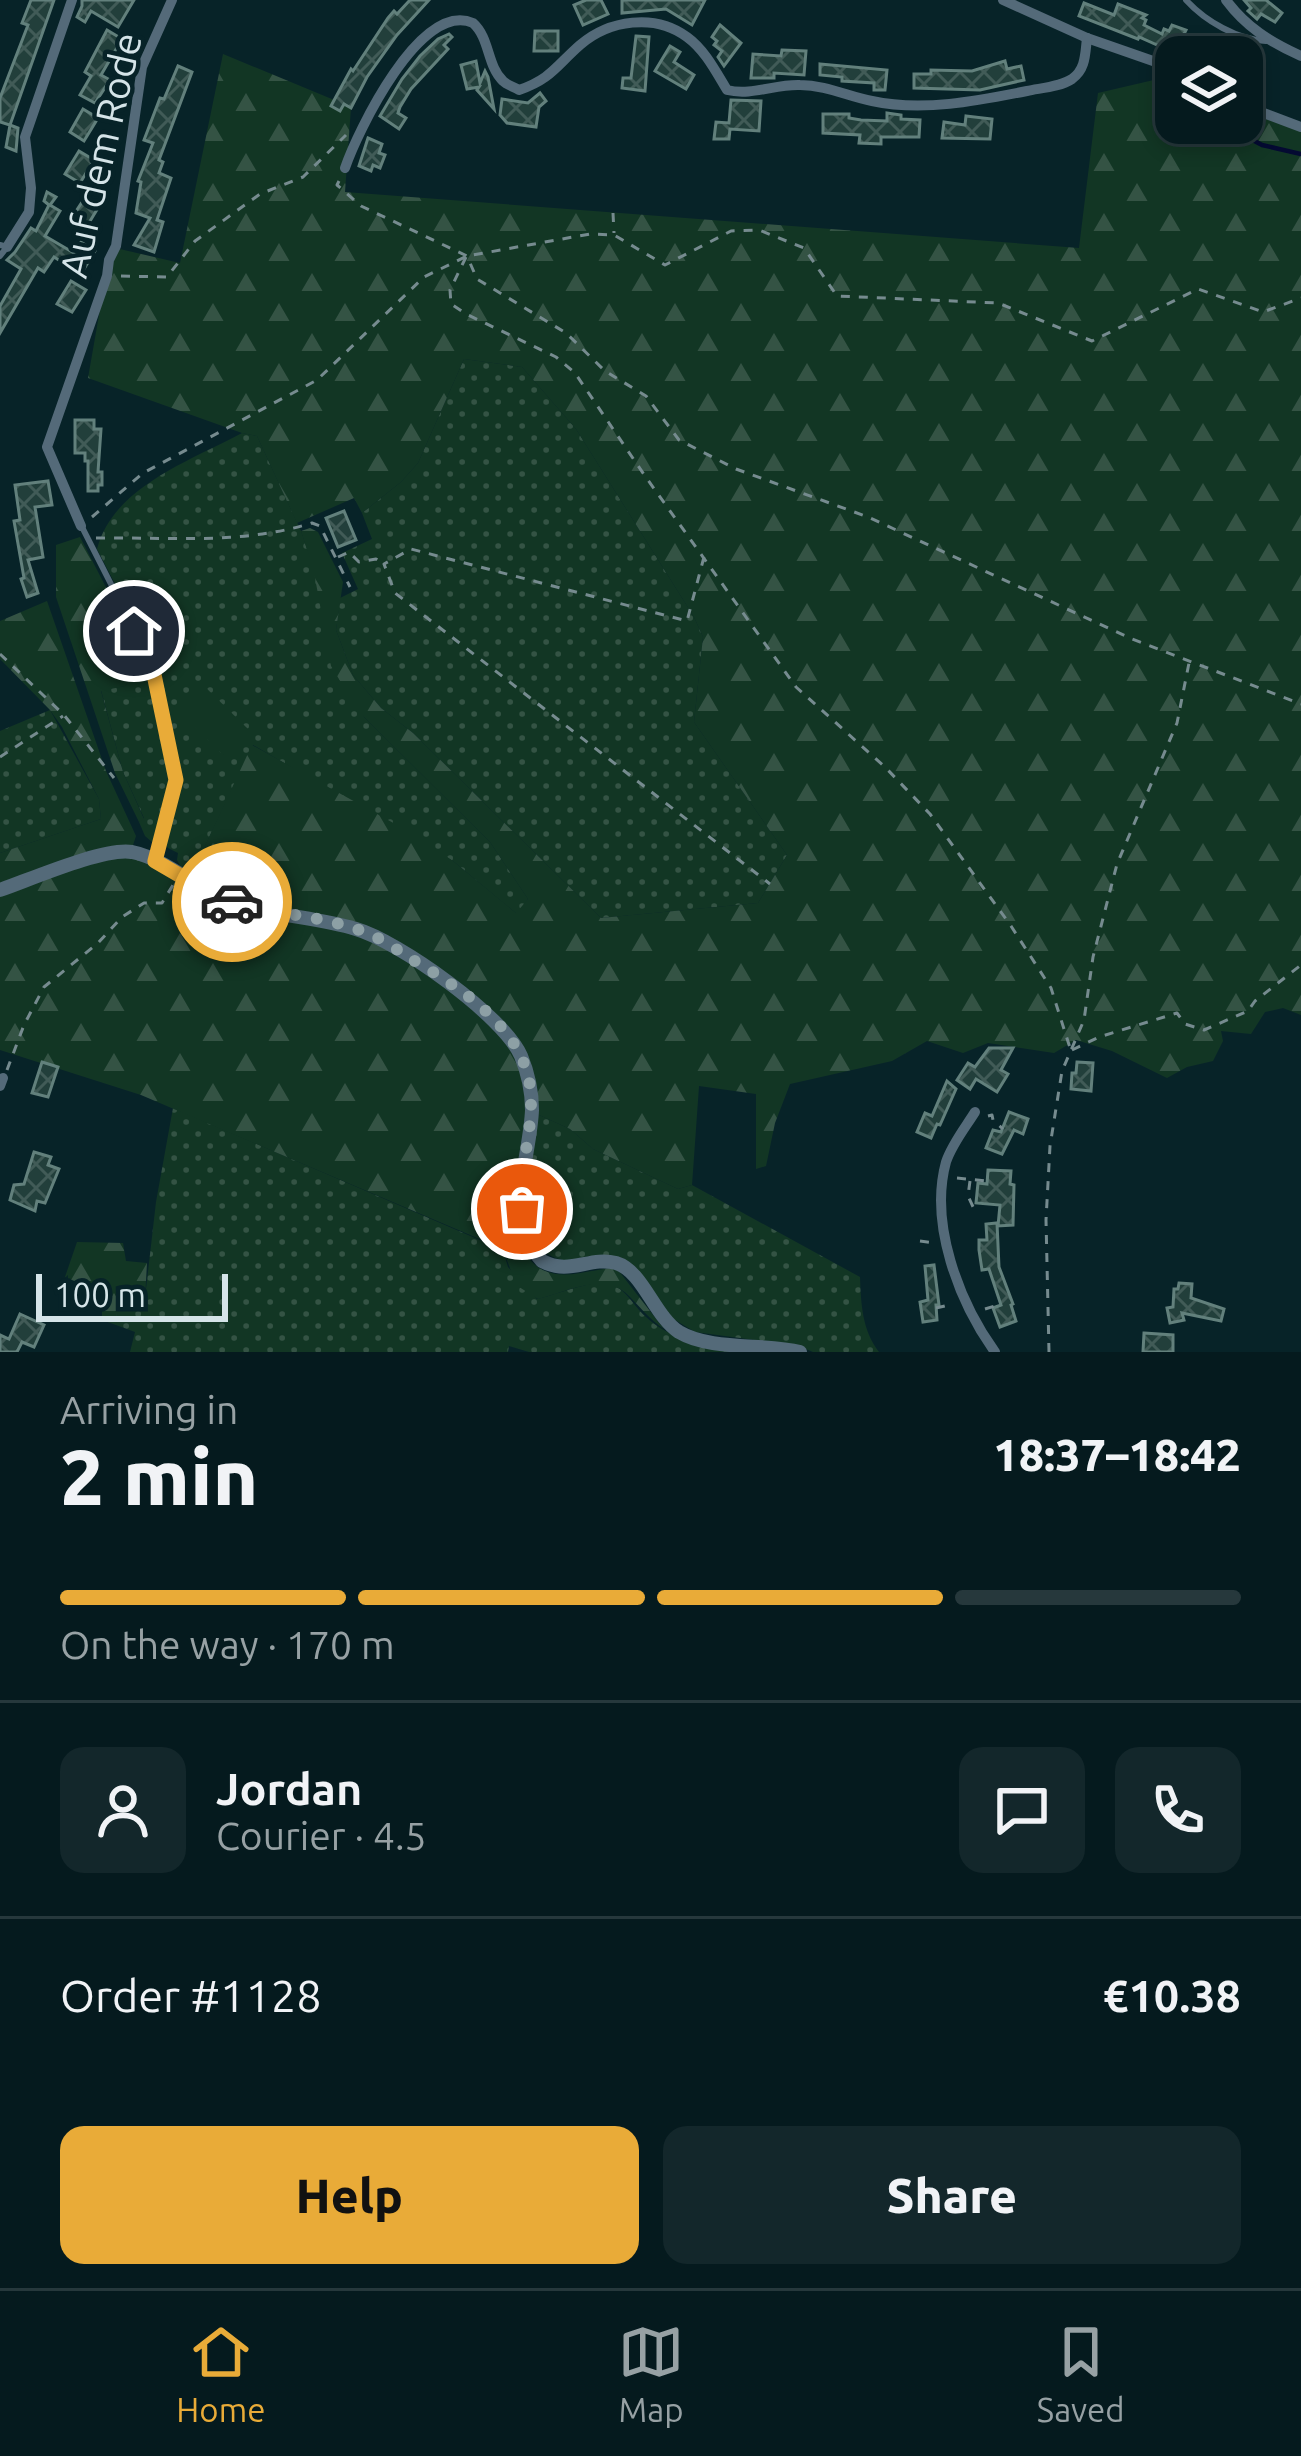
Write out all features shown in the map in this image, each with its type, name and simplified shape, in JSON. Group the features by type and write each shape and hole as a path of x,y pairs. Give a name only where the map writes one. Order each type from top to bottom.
{"street":[{"path":"2,249 29,212 25,137 72,0"},
{"name":"Auf dem Rode","path":"81,526 47,447 116,246 142,67 172,0"},
{"path":"1003,0 1155,62"},
{"path":"1226,0 1269,42 1301,56"},
{"path":"346,168 358,131 397,62 432,20 458,11 480,31 502,80 519,90 543,82 596,34 638,22 664,25 688,37 727,90 741,93 796,84 830,88 874,102 931,105 1058,85 1084,67 1088,38"},
{"path":"1263,113 1301,127"},
{"path":"0,890 105,855 131,852 246,906 361,930 457,988 500,1025 519,1051 528,1074 532,1112 520,1183 526,1233 542,1261 566,1268 622,1264 665,1321 686,1336 800,1352"},
{"path":"975,1112 952,1146 944,1177 943,1226 952,1264 979,1330 995,1352"}],"lane":[{"path":"1186,0 1219,25 1251,41 1269,42"},
{"path":"81,526 152,665 176,780 155,861"}],"path":[{"path":"107,276 166,277 195,241 260,194 303,177 346,134 358,131"},
{"path":"346,168 337,185 361,206 467,256 477,279 566,333 605,371 646,396 679,440 736,469 868,518 1132,638 1301,704"},
{"path":"614,213 614,235"},
{"path":"664,265 731,231 759,230 805,248 836,298 998,303 1092,341 1198,289 1263,312 1301,298"},
{"path":"81,526 143,473 317,380 424,277 467,256 614,235 664,265 668,276"},
{"path":"467,256 450,290 451,304 556,357 575,373 796,687 885,766 930,814 1051,988 1070,1051"},
{"path":"1184,285 1189,294"},
{"path":"88,539 201,540 284,532 312,523 320,526 350,587"},
{"path":"384,564 411,548 687,621 704,555"},
{"path":"336,558 350,552 359,562 376,559 384,564 395,593 770,884"},
{"path":"0,654 64,716 114,778"},
{"path":"1049,1352 1046,1220 1050,1146 1062,1071 1084,1020 1093,957 1117,864 1177,723 1190,661"},
{"path":"0,758 64,716"},
{"path":"2,1082 44,987 122,917 144,904 162,903 172,890 174,872"},
{"path":"1070,1051 1177,1013 1185,1024 1204,1030 1248,1012 1301,965"},
{"path":"988,1116 1003,1129"},
{"path":"944,1177 987,1181"},
{"path":"970,1179 968,1196 975,1211"},
{"path":"936,1307 1001,1304"}],"green space":[{"path":"223,54 351,107 345,192 1079,248 1098,93 1155,80 1155,144 1263,144 1263,118 1301,129 1301,1015 1283,1008 1265,1012 1251,1034 1221,1031 1223,1041 1213,1061 1167,1078 1112,1051 1076,1040 1054,1053 988,1043 963,1053 927,1041 892,1061 790,1084 766,1166 756,1169 756,1094 699,1086 692,1185 678,1189 593,1149 570,1129 537,1114 520,1183 535,1253 530,1260 557,1274 618,1270 664,1329 629,1296 608,1285 538,1299 516,1285 503,1249 141,1095 0,1050 0,853 101,819 99,799 62,727 0,659 0,621 47,601 106,771 136,836 133,845 174,872 196,865 252,745 417,836 516,913 528,899 490,842 364,717 331,666 314,572 301,531 310,528 318,532 343,582 336,630 353,675 381,708 413,733 601,918 758,903 787,855 694,722 703,637 694,617 576,429 522,367 464,359 418,463 401,482 362,513 354,498 297,523 257,436 88,378 111,247 180,263"},
{"path":"464,359 522,367 576,429 694,617 703,637 694,722 787,855 758,903 601,918 413,733 381,708 353,675 336,630 340,598 358,589 342,553 372,539 362,513 418,463"},
{"path":"242,433 257,436 301,531 364,717 490,842 528,899 517,914 453,861 253,745 196,865 182,869 178,853 165,843 179,784 155,661 97,549 106,527 136,492"},
{"path":"80,537 144,661 125,686 101,691 123,772 144,819 139,822 115,773 56,597 56,545"},
{"path":"144,661 172,780 157,840 152,842 139,822 144,818 123,772 101,690 125,686"},
{"path":"199,681 248,729 223,755 174,707"},
{"path":"50,710 99,799 101,819 0,853 0,731"},
{"path":"173,1108 503,1250 508,1267 537,1299 610,1284 668,1332 743,1352 529,1352 509,1346 508,1352 130,1352 135,1332 116,1325 117,1300 145,1298"},
{"path":"537,1114 570,1129 593,1149 678,1189 692,1185 860,1277 866,1326 879,1352 813,1352 695,1332 672,1318 634,1269 568,1261 543,1250 533,1236 527,1195"},
{"path":"77,1242 123,1243 126,1261 147,1263 145,1299 118,1300 116,1325 102,1320 102,1293 65,1277"}],"building":[{"path":"31,0 54,0 10,125 0,122 0,98 28,25 22,23"},
{"path":"82,0 134,0 118,27 91,11 85,22 77,17"},
{"path":"410,0 429,0 397,35 351,108 344,104 340,111 331,106 388,18"},
{"path":"601,0 608,14 583,25 574,5"},
{"path":"622,0 705,0 692,25 666,9 622,13"},
{"path":"1244,0 1266,0 1282,13 1275,22 1261,14 1257,19"},
{"path":"1084,3 1114,15 1118,4 1146,15 1144,25 1162,34 1172,25 1186,30 1183,36 1155,36 1155,44 1079,16"},
{"path":"720,25 741,43 724,66 718,57 722,51 712,37"},
{"path":"107,30 122,39 101,75 110,80 95,103 80,95 91,76 85,72"},
{"path":"535,31 558,31 558,51 534,51"},
{"path":"449,34 452,37 444,45 448,49 400,107 398,113 406,118 399,129 380,116 420,56"},
{"path":"636,36 649,37 645,91 622,88 623,78 631,78"},
{"path":"670,46 680,52 674,62 694,75 686,89 655,71"},
{"path":"782,50 806,51 804,75 774,73 774,78 751,78 753,54 781,56"},
{"path":"476,61 480,83 485,71 488,77 494,109 479,87 467,89 461,65"},
{"path":"1005,61 1007,69 1021,66 1024,80 980,90 914,88 914,74 972,71"},
{"path":"820,64 887,70 885,90 874,90 874,83 820,75"},
{"path":"178,66 192,72 159,160 163,162 159,173 171,178 157,220 163,222 154,252 134,245 150,218 136,213 138,181 153,143 144,140"},
{"path":"540,93 546,101 539,107 536,127 507,123 500,115 502,99 528,103"},
{"path":"731,100 761,101 759,131 730,129 729,139 714,139 716,122 729,123"},
{"path":"83,109 98,118 84,141 70,132"},
{"path":"887,113 920,120 919,137 881,137 881,144 859,143 860,135 823,133 823,114 887,121"},
{"path":"966,116 992,119 990,139 942,138 944,122 965,125"},
{"path":"10,125 18,128 16,151 6,147"},
{"path":"368,138 382,144 379,153 385,155 380,168 373,165 371,171 359,166"},
{"path":"79,151 94,160 80,183 65,174"},
{"path":"47,192 56,197 50,205 60,211 45,236 74,253 81,242 95,251 81,274 54,257 44,272 38,268 0,333 0,306 21,269 7,260 31,228 36,231 49,205 44,201"},
{"path":"84,199 98,208 84,231 69,222"},
{"path":"71,281 86,290 72,312 57,304"},
{"path":"75,420 94,420 94,429 101,429 98,472 102,472 102,485 98,491 88,491 85,453 75,453"},
{"path":"48,481 52,505 35,507 43,557 28,560 38,593 27,597 14,521 20,520 15,485"},
{"path":"344,511 356,540 338,547 326,518"},
{"path":"989,1048 1013,1048 1001,1070 1008,1074 997,1092 976,1079 970,1089 957,1080 968,1063 975,1067"},
{"path":"42,1062 58,1067 48,1097 32,1093"},
{"path":"1077,1062 1093,1063 1091,1091 1071,1089"},
{"path":"947,1081 956,1089 931,1138 917,1132 925,1113 932,1116"},
{"path":"1009,1112 1028,1119 1023,1134 1014,1130 1002,1154 986,1148 993,1130 1001,1132"},
{"path":"34,1152 51,1157 48,1165 59,1169 45,1203 37,1201 35,1211 10,1200 14,1185 24,1184"},
{"path":"988,1170 1011,1171 1013,1225 998,1226 1000,1205 976,1203 978,1183 987,1184"},
{"path":"997,1223 999,1267 1016,1321 1000,1327 993,1308 1001,1305 989,1269 982,1270 979,1250 979,1240 987,1240 986,1224"},
{"path":"934,1265 937,1320 923,1322 920,1302 928,1300 925,1266"},
{"path":"1179,1283 1192,1284 1191,1298 1224,1309 1221,1321 1182,1313 1184,1320 1170,1323 1167,1308 1173,1307"},
{"path":"20,1314 44,1325 34,1347 22,1342 17,1352 0,1352 0,1335 9,1339"},
{"path":"1144,1333 1173,1335 1173,1352 1143,1352"}],"waterway":[{"path":"1260,144 1301,154"}],"way so far":[{"path":"232,902 361,930 457,988 500,1025 519,1051 531,1097 520,1183 522,1209"}],"route":[{"path":"134,631 152,665 176,780 155,861 232,902"}]}
